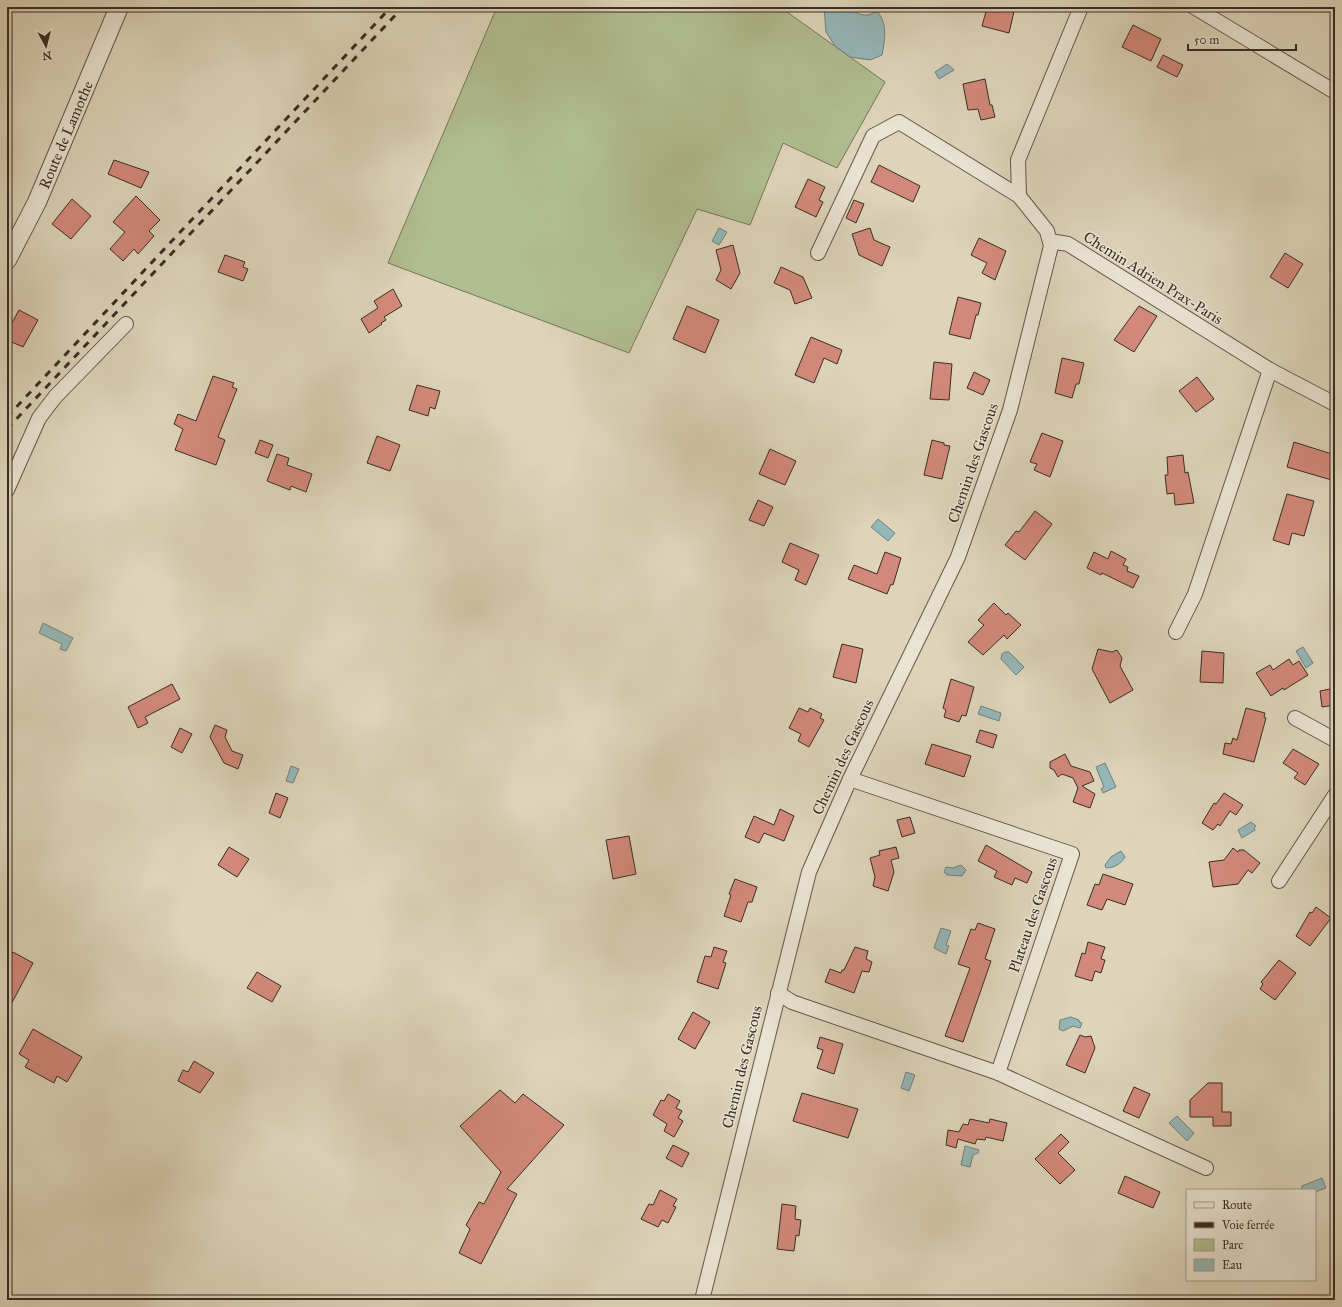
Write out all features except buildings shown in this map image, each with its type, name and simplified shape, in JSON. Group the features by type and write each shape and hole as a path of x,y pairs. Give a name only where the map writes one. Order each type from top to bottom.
{"street":[{"name":"Route de Lamothe","path":"7,260 37,202 120,7"},
{"path":"1020,196 1018,160 1081,7"},
{"path":"1194,7 1335,92"},
{"path":"818,253 873,136 899,122 1020,196 1047,231 1050,241"},
{"name":"Chemin Adrien Prax-Paris","path":"1050,241 1068,244 1270,370 1335,404"},
{"name":"Chemin des Gascous","path":"702,1300 809,872 850,779 958,557 1010,410 1051,246 1050,241"},
{"path":"7,490 39,418 55,397 126,324"},
{"path":"1176,632 1195,594 1270,370"},
{"path":"1295,718 1335,740"},
{"name":"Plateau des Gascous","path":"850,779 1072,854 998,1073"},
{"path":"1279,881 1335,795"},
{"path":"778,993 792,1002 998,1073 1206,1168"}],"green space":[{"path":"497,7 780,7 885,82 837,168 783,143 750,225 697,209 629,353 388,263"}],"water":[{"path":"824,7 849,8 863,15 871,14 877,11 883,21 885,32 882,55 870,60 850,57 835,46 826,32"},
{"path":"947,64 954,70 939,79 935,72"},
{"path":"719,228 727,232 719,245 712,241"},
{"path":"878,519 895,533 888,541 871,527"},
{"path":"43,623 73,638 66,651 60,649 62,644 39,633"},
{"path":"1303,647 1313,663 1306,668 1296,651"},
{"path":"1009,652 1024,667 1016,675 1001,659 1002,654"},
{"path":"981,706 1001,713 999,721 978,714"},
{"path":"1105,763 1116,787 1103,793 1101,789 1104,787 1096,767"},
{"path":"291,766 299,769 293,783 286,781"},
{"path":"1251,822 1256,826 1254,828 1255,830 1242,838 1238,830"},
{"path":"1121,851 1125,857 1121,862 1106,868 1105,865 1111,857"},
{"path":"961,865 966,870 962,876 947,875 944,872 946,867 953,868"},
{"path":"941,928 951,931 946,945 949,946 946,954 934,948"},
{"path":"1071,1017 1082,1023 1080,1028 1073,1026 1063,1031 1059,1029 1060,1020"},
{"path":"906,1072 915,1075 909,1091 901,1088"},
{"path":"1177,1116 1194,1133 1187,1141 1169,1123"},
{"path":"965,1146 979,1150 978,1153 973,1155 970,1167 961,1165"},
{"path":"1322,1178 1326,1188 1316,1192 1316,1189 1302,1189 1302,1186"}],"railway":[{"path":"7,417 391,7"},
{"path":"7,429 403,7"}]}
